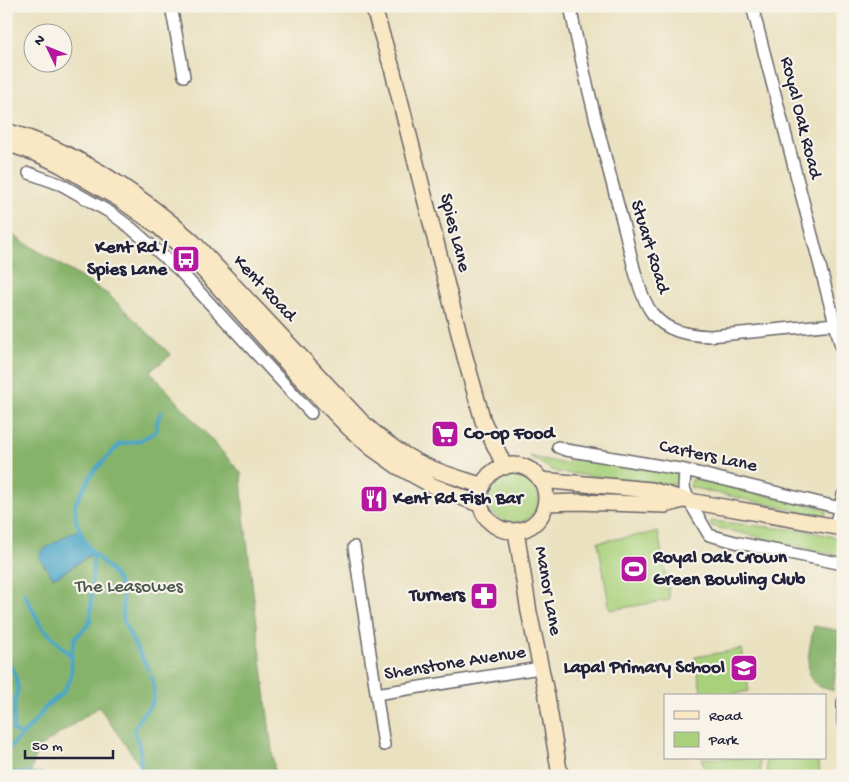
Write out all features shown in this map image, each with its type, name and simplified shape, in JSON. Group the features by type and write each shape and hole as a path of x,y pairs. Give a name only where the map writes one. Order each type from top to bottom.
{"main road":[{"name":"Spies Lane","path":"372,6 392,68 462,348 478,404 483,421 505,467"},
{"name":"Kent Road","path":"6,131 40,142 65,154 106,175 139,197 193,242 380,439 410,458 441,472 483,486"},
{"name":"Kent Road","path":"6,143 38,154 59,164 121,200 158,226 187,252 322,400 373,449 397,466 433,486 481,505"},
{"path":"516,466 534,473 545,490 546,503 542,514 536,522 527,528 516,531 505,530 493,524 481,505 483,486 490,475 505,467 516,466"},
{"path":"540,480 651,490 686,501 839,527"},
{"path":"546,503 578,502 666,505 686,501"},
{"name":"Manor Lane","path":"516,531 529,612 547,697 560,776"}],"street":[{"path":"171,6 184,76"},
{"name":"Stuart Road","path":"570,6 636,274 642,294 653,314 672,329 694,336 835,324"},
{"name":"Royal Oak Road","path":"752,6 843,354"},
{"path":"29,173 62,185 111,213 131,228 179,270 311,412"},
{"path":"111,213 121,200"},
{"name":"Carters Lane","path":"562,452 684,470 840,508"},
{"path":"684,470 686,501 708,535 843,564"},
{"path":"839,527 843,495"},
{"name":"Shenstone Avenue","path":"354,547 384,745"},
{"name":"Shenstone Avenue","path":"376,694 540,668"},
{"path":"843,702 843,722"}],"green space":[{"name":"The Leasowes","path":"6,231 109,295 171,355 150,371 241,473 243,507 275,776 143,776 139,764 99,707 37,749 30,776 6,776","holes":["80,530 93,553 60,575 53,577 39,558 41,551"]},
{"path":"529,456 565,464 575,457 680,473 677,485 556,472"},
{"path":"513,471 523,473 531,479 537,487 539,497 537,507 531,515 523,521 513,523 503,521 495,515 489,507 487,497 489,487 495,479 503,473"},
{"path":"692,479 828,509 824,517 690,487"},
{"path":"711,521 807,531 843,539 843,557 711,526"},
{"name":"Royal Oak Crown Green Bowling Club","path":"658,532 670,600 610,610 598,542"},
{"path":"814,626 841,631 833,691 818,686 810,674 808,658"},
{"path":"742,649 749,691 733,694 702,694 695,657"},
{"path":"702,760 759,760 761,776 705,776"},
{"path":"765,760 817,760 820,773 803,776 768,776"}],"water":[{"path":"80,529 93,553 60,575 53,577 39,558 41,551"}],"waterway":[{"path":"6,751 33,724 46,707 62,694 71,678 72,650 75,638 89,624 93,553 76,521 75,504 93,472 120,444 138,441 157,430 157,422 161,412"},
{"path":"93,553 111,571 121,587 124,621 132,640 149,670"},
{"path":"24,593 41,626 71,656"},
{"path":"6,658 15,675 18,687 13,730 22,736"},
{"path":"141,776 140,749 134,730 141,716 150,707 153,700 152,676"},
{"path":"6,773 41,774"}],"place":[{"name":"Kent Rd / Spies Lane","path":"186,259"},
{"name":"Co-op Food","path":"445,434"},
{"name":"Kent Rd Fish Bar","path":"374,499"},
{"name":"Royal Oak Crown Green Bowling Club","path":"634,569"},
{"name":"Turners","path":"484,596"},
{"name":"Lapal Primary School","path":"744,668"}]}
